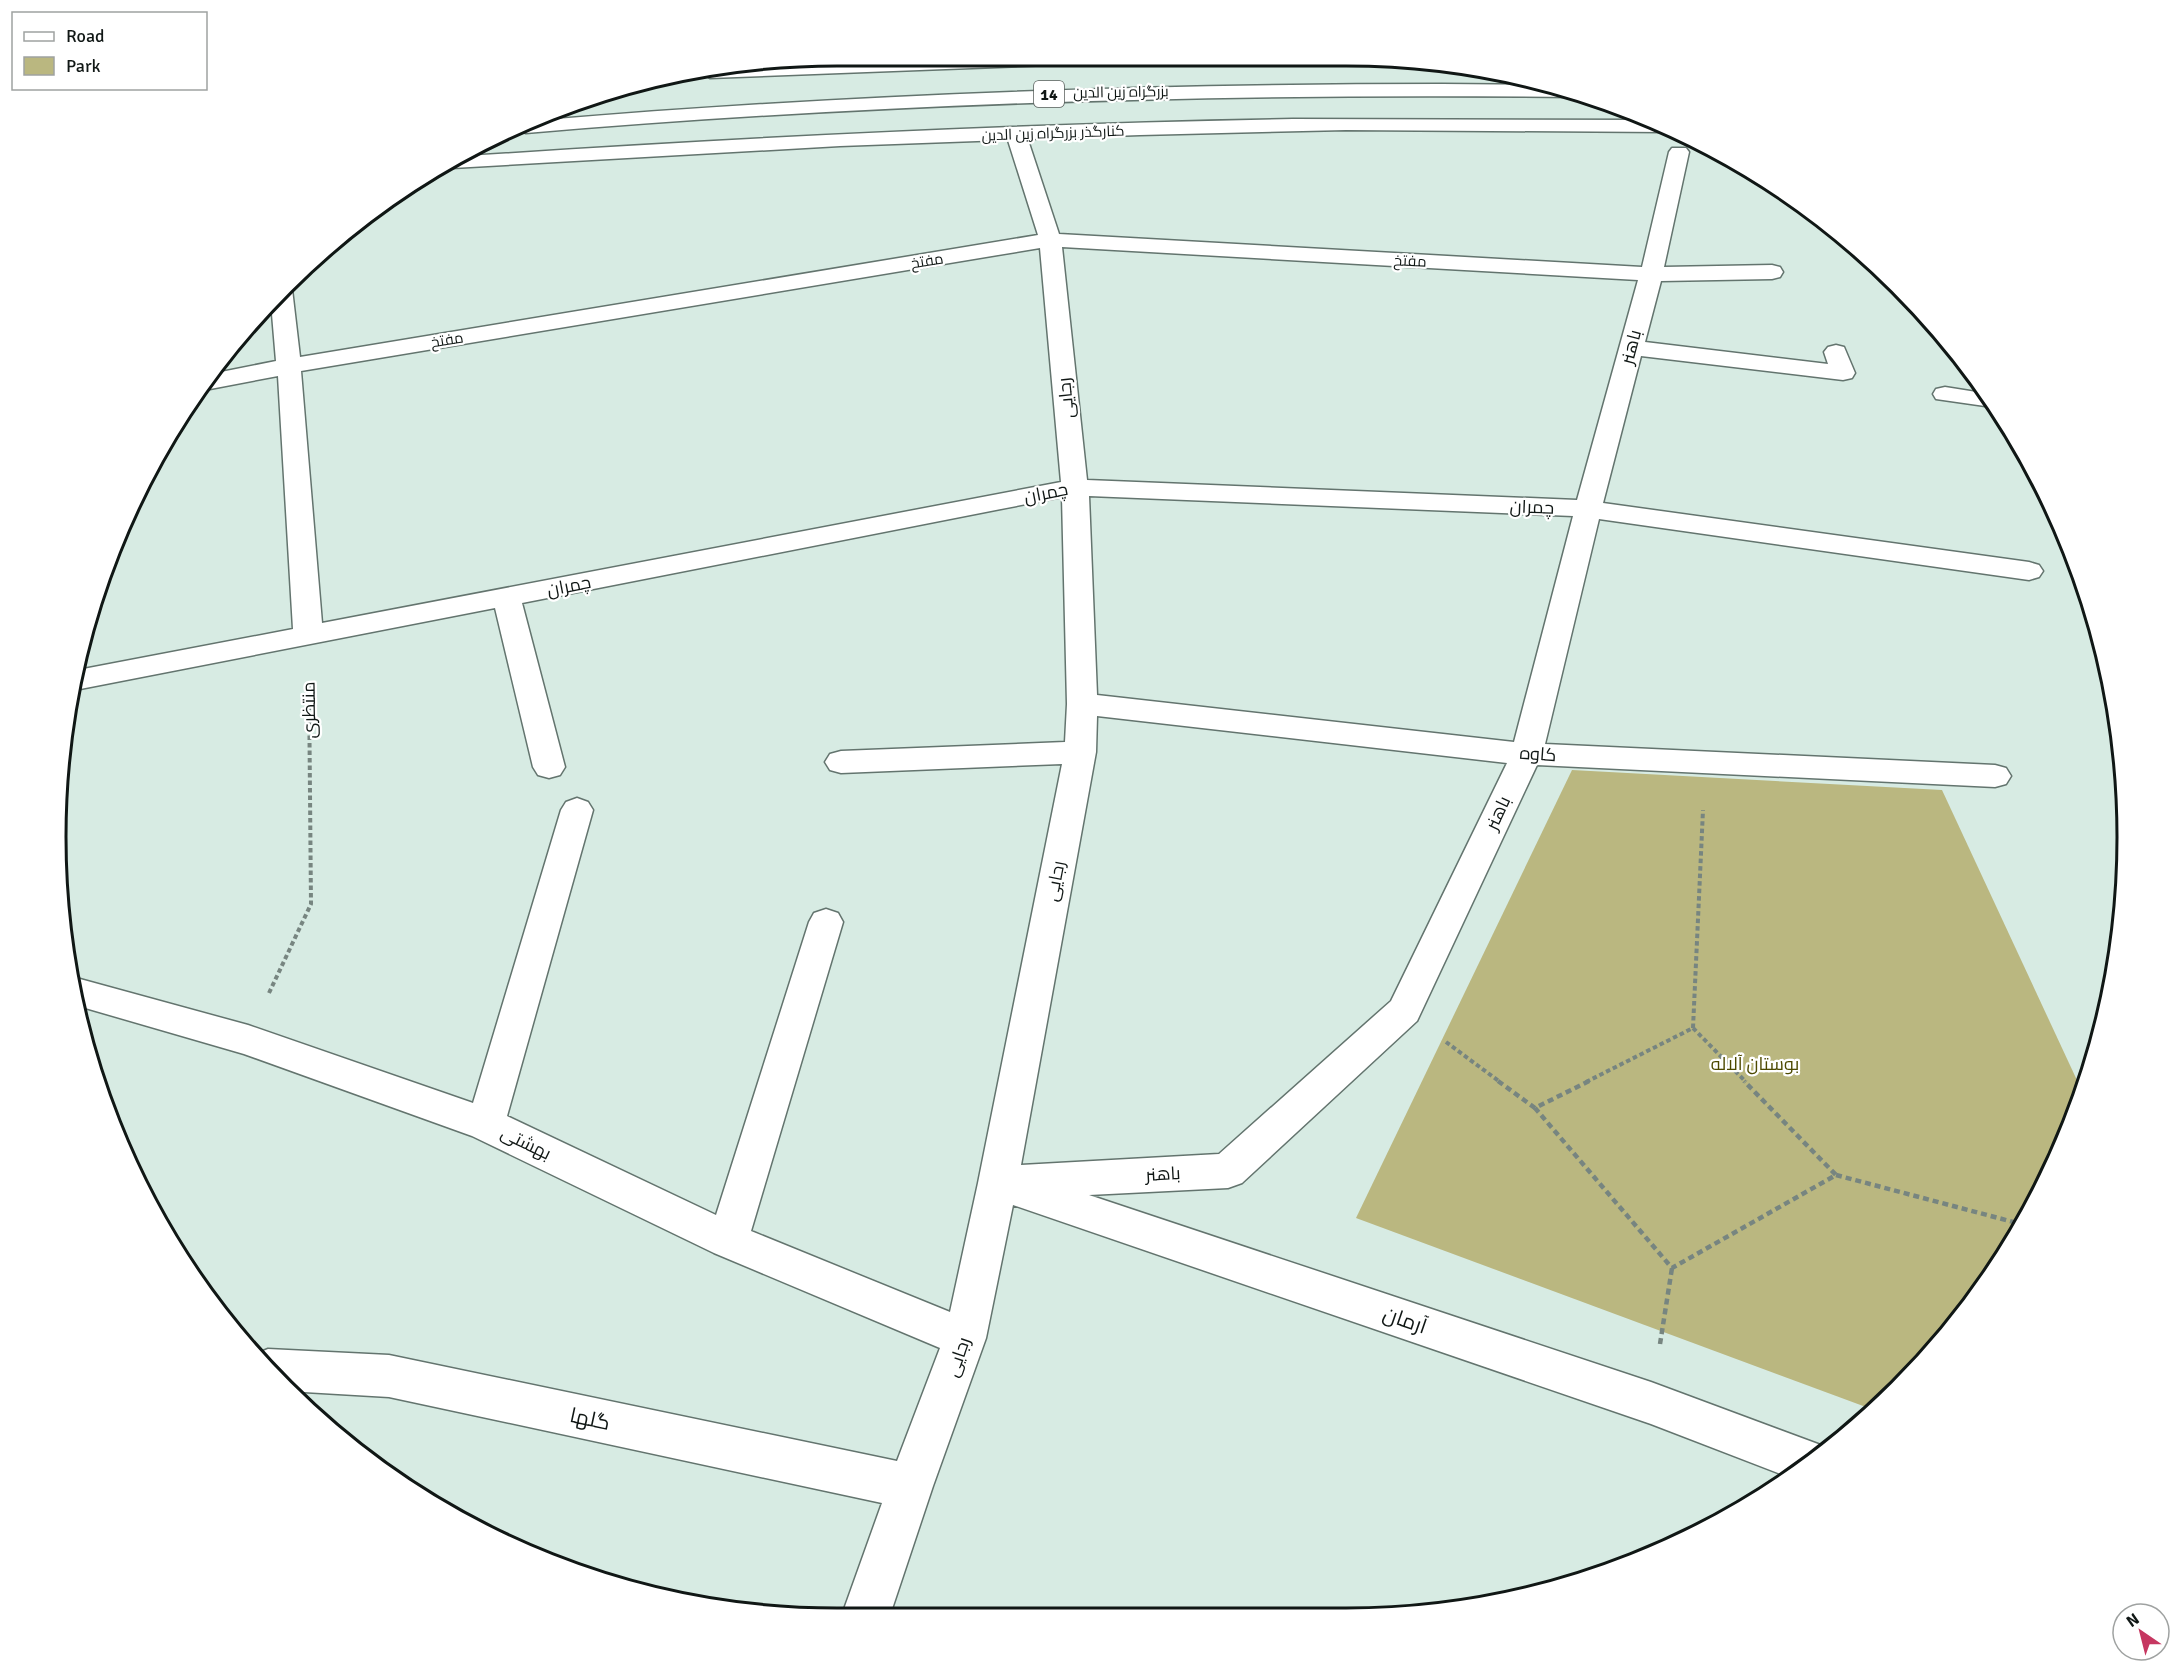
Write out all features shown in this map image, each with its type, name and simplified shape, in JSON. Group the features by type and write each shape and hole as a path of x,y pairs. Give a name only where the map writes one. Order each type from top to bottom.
{"main road":[{"name":"بزرگراه زین الدین","path":"767,70 876,66"},
{"name":"بزرگراه زین الدین","path":"528,131 849,104 1104,92 1425,89 1539,91"},
{"path":"527,132 1242,126"},
{"name":"کنارگذر بزرگراه زین الدین","path":"464,162 629,150 1242,126 1643,126"},
{"name":"رجایی","path":"868,1608 910,1486 965,1338 998,1183 1080,752 1082,704 1075,487 1050,240 1016,134"},
{"name":"باهنر","path":"998,1183 1228,1171 1404,1011 1527,754 1588,509 1651,274 1679,152"},
{"name":"مفتخ","path":"216,381 289,366 1050,240 1651,274 1772,272"},
{"path":"282,303 289,366 308,636"},
{"path":"1631,348 1843,374 1836,352"},
{"path":"1945,394 1980,400"},
{"name":"چمران","path":"83,679 1075,487 1588,509 2029,570"},
{"path":"507,598 549,767"},
{"name":"کاوه","path":"1082,704 1527,754 1995,776"},
{"path":"841,762 1080,752"},
{"path":"486,1124 578,810"},
{"path":"728,1240 826,922"},
{"name":"بهشتی","path":"82,993 248,1040 486,1124 728,1240 965,1338"},
{"name":"آرمان","path":"998,1183 1651,1403 1800,1459"},
{"name":"گلها","path":"281,1371 388,1376 910,1486"}],"path":[{"name":"منتظری","path":"248,1040 311,904 308,636"},
{"path":"1706,763 1693,1028 1836,1175 2014,1222"},
{"path":"1404,1011 1535,1108 1672,1268 1651,1403"},
{"path":"1535,1108 1693,1028"},
{"path":"1672,1268 1836,1175"}],"green space":[{"name":"بوستان آلاله","path":"1572,770 1942,790 2077,1081 2037,1178 2014,1222 1987,1265 1926,1345 1865,1407 1356,1218"}]}
